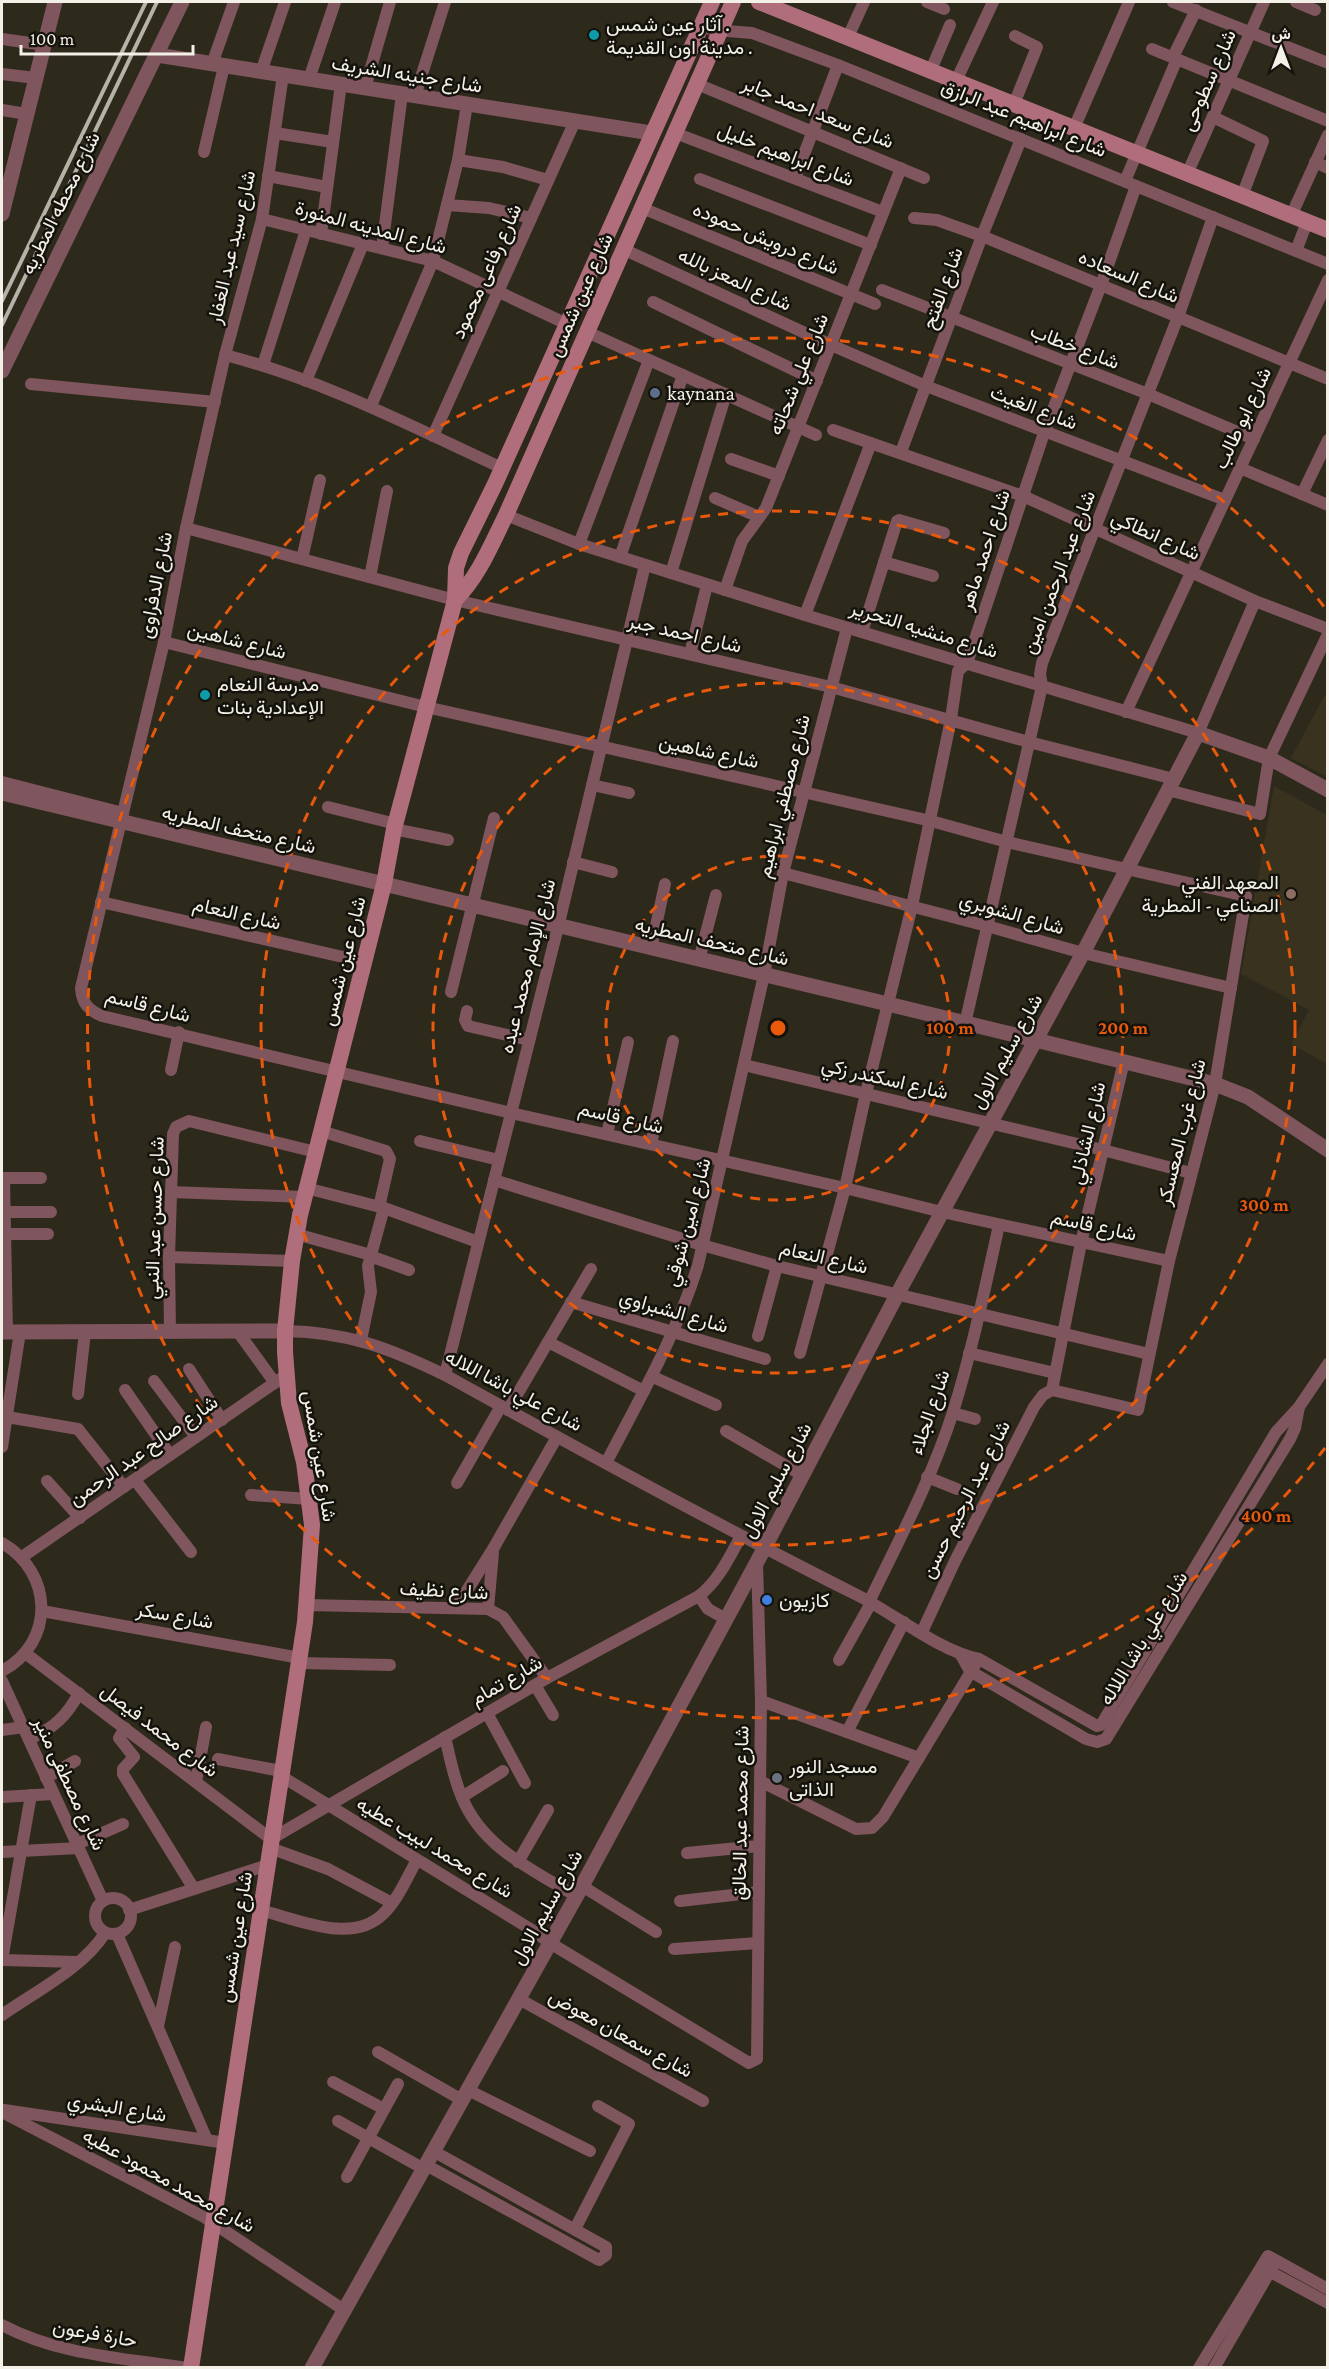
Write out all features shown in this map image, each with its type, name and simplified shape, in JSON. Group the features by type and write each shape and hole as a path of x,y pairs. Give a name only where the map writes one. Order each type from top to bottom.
{"main road":[{"name":"شارع عين شمس","path":"191,2367 300,1660 306,1605 311,1549 309,1499 304,1462 289,1403 280,1379 292,1261 305,1192 384,884 395,826 455,600 456,568 461,553 502,468 712,2"},
{"name":"شارع عين شمس","path":"455,600 470,585 506,515 733,2"},
{"name":"شارع ابراهيم عبد الرازق","path":"759,2 1328,230"}],"street":[{"path":"2,214 4,194 55,2"},
{"name":"شارع محطه المطريه","path":"2,371 183,2"},
{"path":"204,152 218,65 234,2"},
{"path":"261,72 285,2"},
{"path":"309,79 335,2"},
{"path":"365,88 390,2"},
{"path":"382,248 409,95 445,2"},
{"path":"848,37 864,2"},
{"path":"927,2 944,9"},
{"path":"956,81 993,2"},
{"path":"1074,128 1129,2"},
{"path":"1173,2 1328,63"},
{"name":"شارع سطوحى","path":"1188,174 1264,2"},
{"path":"1296,2 1315,10"},
{"name":"شارع احمد ماهر","path":"800,1353 845,1188 912,906 951,719 958,671 967,663 1044,432 1068,365 1101,285 1130,184 1136,153 1196,10"},
{"path":"931,70 950,25"},
{"name":"شارع ابراهيم عبد الرازق","path":"700,26 752,33 838,65 1328,264"},
{"path":"1014,104 1037,46 1016,36"},
{"path":"2,39 45,45"},
{"path":"1152,49 1328,121"},
{"name":"شارع جنينه الشريف","path":"157,55 651,133"},
{"path":"795,178 838,65"},
{"path":"2,74 36,78"},
{"name":"شارع سيد عبد الغفار","path":"225,356 262,219 283,75"},
{"path":"321,234 341,84"},
{"name":"شارع سعد احمد جابر","path":"697,84 924,177"},
{"path":"371,406 433,261 458,160 467,104"},
{"path":"2,110 27,114"},
{"path":"1213,117 1263,141 1242,196"},
{"name":"شارع رفاعى محمود","path":"434,436 575,121"},
{"path":"275,133 333,142"},
{"name":"شارع ابراهيم خليل","path":"675,133 883,212"},
{"path":"1296,250 1299,219 1315,162 1327,138"},
{"name":"شارع الفتح","path":"901,452 1021,139"},
{"path":"458,160 503,167 548,180"},
{"path":"1315,162 1328,168"},
{"name":"شارع علي شحاته","path":"725,590 742,541 764,512 902,168"},
{"path":"268,176 327,187"},
{"path":"700,179 871,245"},
{"path":"447,205 489,208 531,218"},
{"name":"شارع درويش حموده","path":"642,207 875,304"},
{"name":"شارع عبد الرحمن امين","path":"965,1024 1042,686 1042,663 1178,317 1213,217"},
{"name":"شارع السعاده","path":"914,218 937,220 982,236 1328,380"},
{"name":"شارع المدينه المنورة","path":"262,219 433,261 499,290 567,324"},
{"path":"263,365 306,230"},
{"path":"306,381 363,244"},
{"name":"شارع المعز بالله","path":"623,249 831,345"},
{"name":"شارع ابو طالب","path":"1126,712 1328,280"},
{"name":"شارع خطاب","path":"882,290 1068,365 1148,394 1254,439"},
{"path":"653,302 817,381"},
{"path":"587,332 816,435"},
{"name":"شارع الغيث","path":"831,345 926,386 1225,500"},
{"path":"225,356 263,365 371,406 502,468"},
{"name":"شارع الدفراوى","path":"81,988 164,642 186,528 225,356"},
{"path":"579,544 649,360"},
{"path":"620,557 683,375"},
{"path":"31,384 215,402"},
{"path":"671,573 726,394"},
{"name":"شارع انطاكي","path":"832,430 1023,496 1255,601 1328,631"},
{"path":"1302,494 1328,440"},
{"path":"805,615 871,443"},
{"path":"731,459 779,476"},
{"path":"1240,468 1328,505"},
{"path":"302,559 321,480"},
{"path":"369,577 387,491"},
{"path":"715,498 759,517"},
{"name":"شارع منشيه التحرير","path":"506,515 579,544 707,585 1198,733 1269,758 1328,790"},
{"path":"862,632 896,523 900,520 944,533"},
{"name":"شارع احمد جبر","path":"186,528 455,600 831,687 951,719 1260,813 1269,758"},
{"path":"884,562 933,576"},
{"name":"شارع الإمام محمد عبده","path":"445,1375 558,927 645,565"},
{"path":"690,654 707,585"},
{"name":"شارع سليم الاول","path":"312,2367 579,1891 726,1620 898,1293 1083,953 1198,733 1255,601"},
{"name":"شارع مصطفي ابراهيم","path":"764,975 783,873 847,627"},
{"path":"1269,758 1328,631"},
{"name":"شارع شاهين","path":"164,642 426,707 931,821 1006,842 1246,896"},
{"name":"شارع متحف المطريه","path":"2,782 122,818 472,906 1215,1084 1248,1097 1328,1150"},
{"path":"592,785 629,793"},
{"name":"شارع متحف المطريه","path":"2,793 72,811 122,818"},
{"path":"328,807 448,840"},
{"path":"451,992 494,818"},
{"path":"573,862 612,872"},
{"name":"شارع الشوبري","path":"783,873 1083,953 1231,988"},
{"path":"651,949 665,884"},
{"path":"699,960 716,895"},
{"name":"شارع غرب المعسكر","path":"1052,1390 1138,1410 1168,1261 1215,1084 1246,896"},
{"name":"شارع النعام","path":"101,902 364,962"},
{"name":"شارع امين شوقي","path":"606,1463 652,1377 689,1294 723,1160 764,975"},
{"name":"شارع قاسم","path":"81,988 86,1006 93,1012 511,1113 999,1225 1168,1261"},
{"path":"467,1011 465,1020 468,1026 529,1040"},
{"path":"171,1070 179,1032"},
{"path":"651,1144 673,1041"},
{"path":"608,1134 628,1042"},
{"name":"شارع الشاذلي","path":"1052,1390 1082,1242 1124,1061"},
{"name":"شارع اسكندر زكي","path":"744,1065 1191,1173"},
{"name":"شارع حسن عبد النبي","path":"170,1332 169,1257 173,1134 176,1127 182,1123 197,1123 316,1152"},
{"path":"321,1131 386,1151 390,1159 367,1272 371,1292 361,1340"},
{"path":"420,1141 499,1160"},
{"path":"2,1447 7,1417 9,1332 3,1178 41,1178"},
{"name":"شارع النعام","path":"494,1180 777,1266 1149,1354"},
{"path":"171,1192 305,1192 382,1207 478,1242"},
{"path":"3,1218 51,1212"},
{"name":"شارع الجلاء","path":"839,1660 870,1602 927,1477 953,1413 999,1225"},
{"path":"5,1234 48,1234"},
{"path":"296,1234 371,1255 409,1270"},
{"path":"169,1257 292,1261"},
{"path":"758,1336 777,1266"},
{"path":"457,1483 548,1342 591,1269"},
{"name":"شارع الشبراوي","path":"571,1302 765,1359"},
{"name":"شارع علي باشا اللاله","path":"9,1332 285,1331 331,1334 361,1340 445,1375 741,1536 760,1555 870,1602 961,1655 979,1659 1094,1725 1101,1725 1276,1432 1299,1407 1328,1364"},
{"path":"78,1394 85,1332"},
{"path":"238,1332 280,1379"},
{"path":"548,1342 644,1391"},
{"path":"969,1353 1055,1373"},
{"path":"189,1370 222,1420"},
{"path":"652,1377 716,1405"},
{"name":"شارع صالح عبد الرحمن","path":"22,1557 280,1379"},
{"path":"154,1381 196,1437"},
{"path":"124,1390 170,1455"},
{"name":"شارع عبد الرحيم حسن","path":"922,1632 955,1561 1034,1407 1043,1395 1052,1390"},
{"name":"شارع علي باشا اللاله","path":"961,1655 970,1671 1029,1706 1086,1739 1097,1742 1106,1739 1290,1439 1295,1428 1299,1407"},
{"path":"953,1413 975,1419"},
{"path":"7,1417 74,1427 82,1432 124,1487"},
{"path":"726,1431 802,1475"},
{"path":"456,1608 493,1549 557,1437"},
{"path":"927,1477 957,1489"},
{"path":"47,1480 80,1518"},
{"path":"135,1480 191,1552"},
{"path":"251,1495 309,1499"},
{"name":"شارع تمام","path":"129,1910 194,1889 269,1851 329,1806 547,1678 699,1596 720,1574 741,1536"},
{"path":"2,1543 22,1557 34,1573 40,1591 42,1611 40,1626 26,1653 2,1671"},
{"path":"489,1609 493,1549"},
{"name":"شارع محمد عبد الخالق","path":"753,2063 757,2059 761,1701 760,1555"},
{"path":"699,1596 708,1609 726,1620"},
{"name":"شارع نظيف","path":"306,1605 489,1609 503,1617 547,1678"},
{"name":"شارع سكر","path":"42,1611 300,1660 390,1665"},
{"path":"848,1732 904,1622"},
{"name":"شارع محمد فيصل","path":"26,1653 196,1782 269,1851 328,1869 392,1903"},
{"path":"760,1781 856,1829 872,1828 883,1817 979,1659"},
{"name":"شارع مصطفى منير","path":"2,1681 104,1901"},
{"path":"535,1685 553,1715"},
{"path":"1029,1706 1037,1692"},
{"path":"2,1730 26,1733 45,1732 59,1722 71,1708 79,1693"},
{"path":"761,1701 919,1758"},
{"path":"487,1713 525,1783"},
{"path":"196,1782 206,1727"},
{"path":"125,1728 119,1738 134,1757 123,1769 123,1774 194,1889"},
{"path":"446,1737 462,1797 472,1819 486,1836 518,1862 656,1932"},
{"path":"218,1759 281,1774"},
{"path":"46,1778 75,1761"},
{"path":"462,1797 503,1771"},
{"name":"شارع محمد لبيب عطيه","path":"281,1774 550,1943 749,2063 753,2063"},
{"path":"2,1797 53,1794"},
{"path":"31,1795 21,1851 6,1911 2,1960 78,1962"},
{"path":"518,1862 548,1810"},
{"path":"2,1852 78,1846 123,1824"},
{"path":"687,1853 759,1846"},
{"path":"261,1910 342,1930 357,1929 383,1915 417,1860"},
{"path":"680,1900 759,1892"},
{"path":"2,2015 78,1962 111,1933 129,1925 129,1910 118,1900 104,1901 96,1909 95,1920 111,1933 158,2026 207,2140"},
{"path":"674,1949 758,1943"},
{"path":"158,2026 175,1947"},
{"name":"شارع سمعان معوض","path":"519,1999 703,2101"},
{"path":"378,2052 465,2095 590,2151"},
{"path":"333,2082 384,2109"},
{"path":"346,2177 398,2084"},
{"path":"575,2229 629,2124 597,2106"},
{"name":"شارع البشري","path":"2,2111 226,2143"},
{"name":"شارع محمد محمود عطيه","path":"2,2111 214,2222 344,2310"},
{"path":"338,2121 599,2260 604,2259 606,2247 434,2151"},
{"path":"1269,2264 1328,2289"},
{"path":"1269,2264 1328,2304"},
{"path":"1199,2367 1269,2264"},
{"path":"1214,2367 1269,2264"},
{"name":"حارة فرعون","path":"2,2325 44,2344 63,2349 186,2367"}],"shaded area":[{"path":"1327,691 1328,777 1291,758"},
{"name":"المعهد الفني الصناعي - المطرية","path":"1274,786 1327,815 1327,1064 1291,1044 1309,1010 1241,974"}],"railway":[{"path":"2,301 146,2"},
{"path":"2,325 157,2"}],"place":[{"name":"آثار عين شمس . مدينة اون القديمة .","path":"594,35"},
{"name":"kaynana","path":"655,393"},
{"name":"مدرسة النعام الإعدادية بنات","path":"205,695"},
{"name":"المعهد الفني الصناعي - المطرية","path":"1291,894"},
{"name":"كازيون","path":"767,1600"},
{"name":"مسجد النور الذاتى","path":"777,1778"}]}
